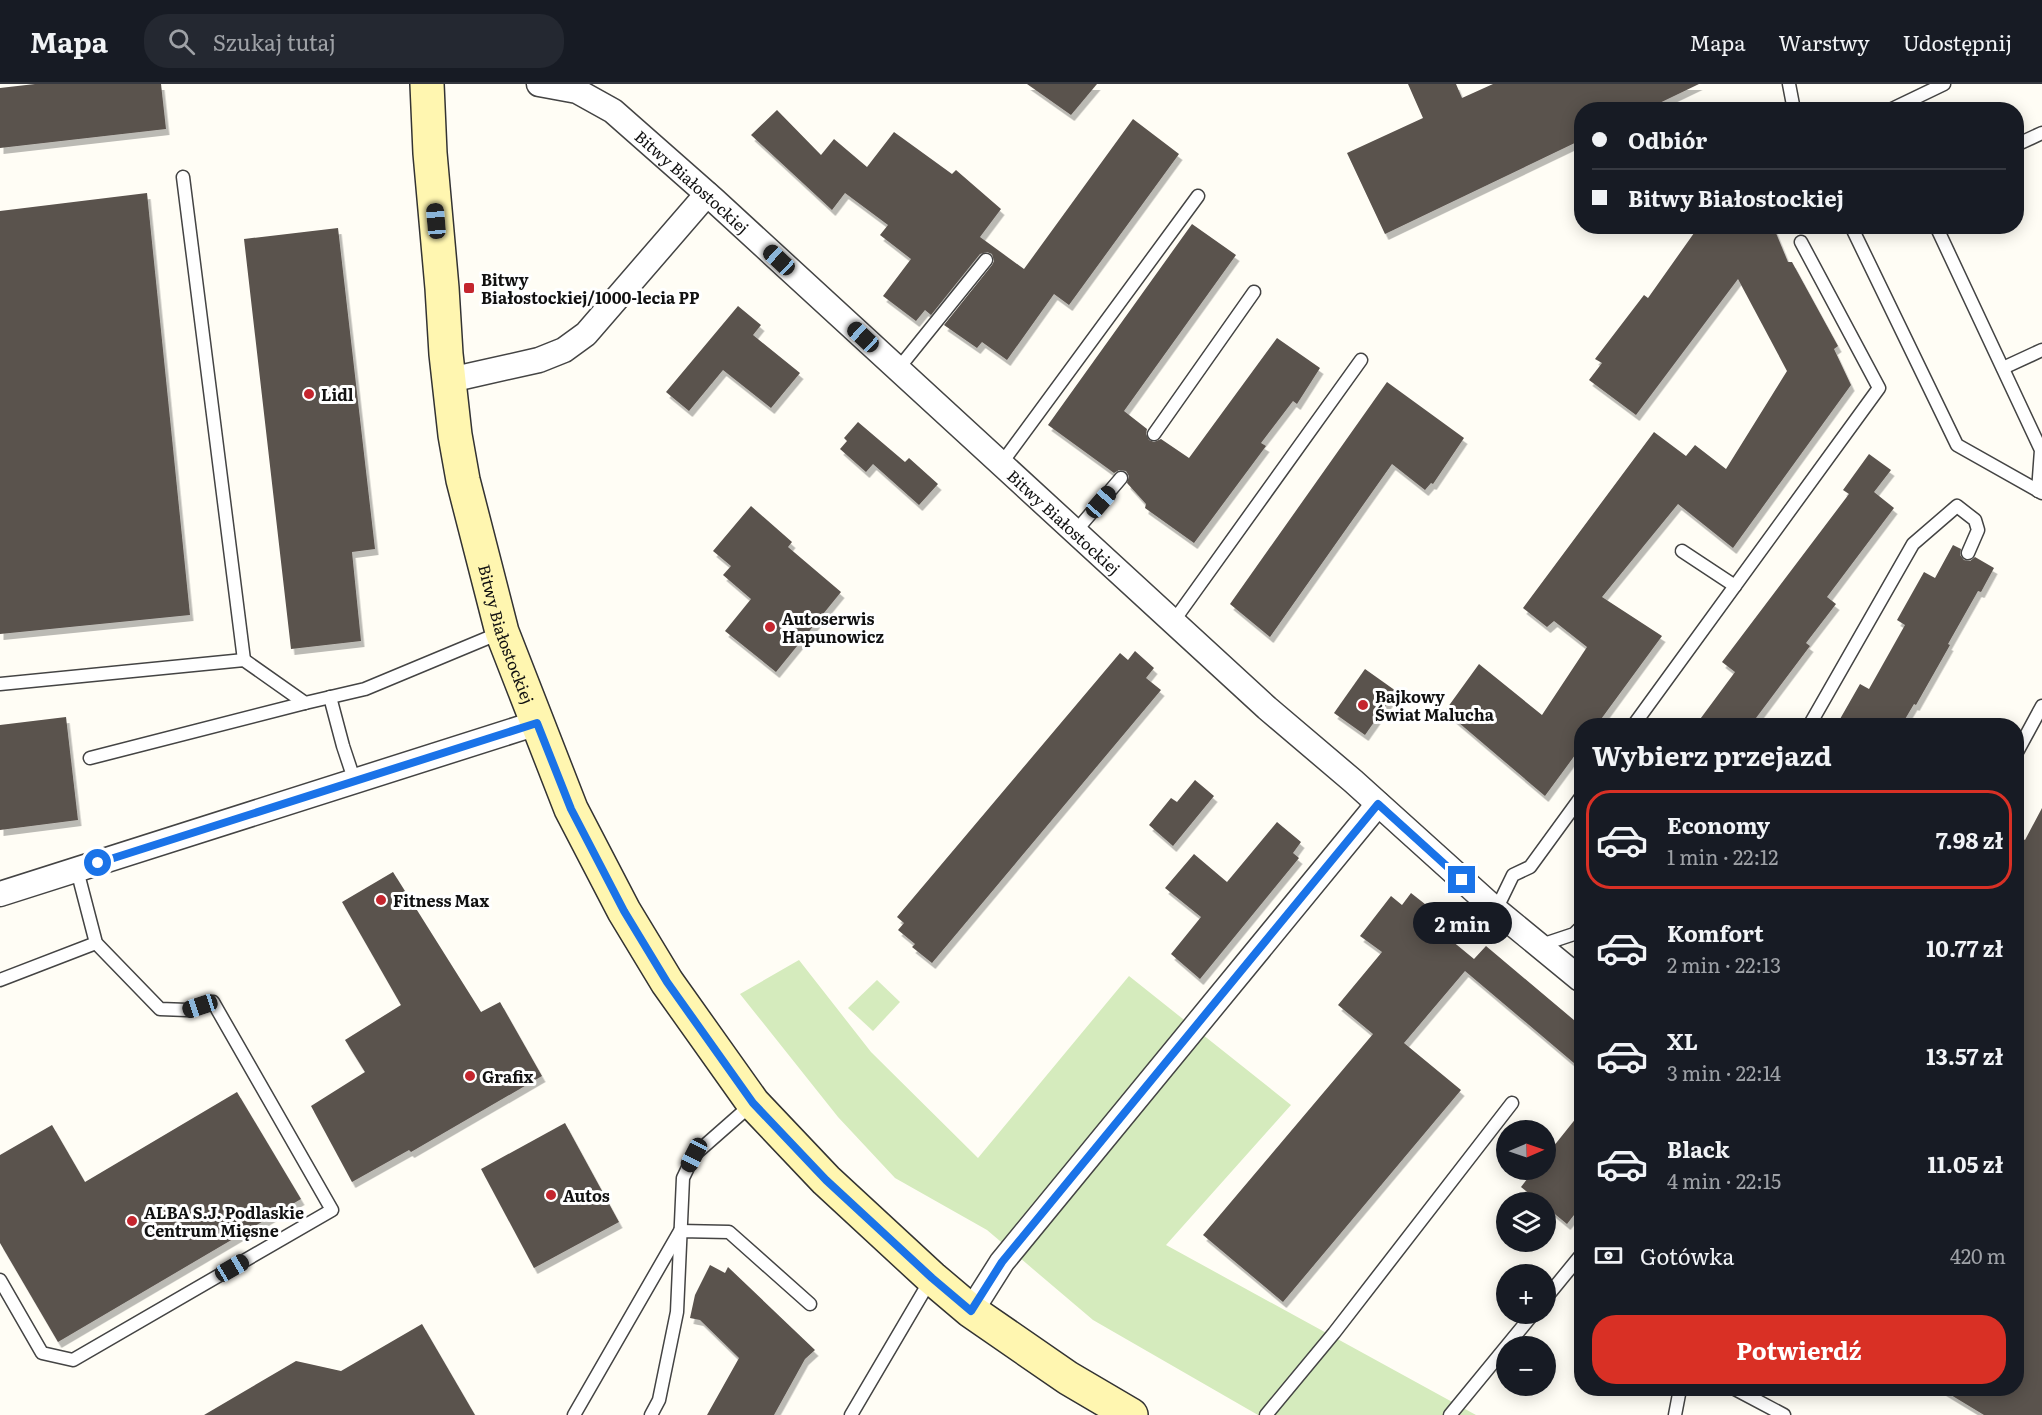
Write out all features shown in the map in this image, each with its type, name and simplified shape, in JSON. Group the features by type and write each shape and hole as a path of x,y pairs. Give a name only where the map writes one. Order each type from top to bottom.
{"street":[{"name":"Bitwy Białostockiej","path":"427,84 430,153 450,380 455,435 463,480 502,632 571,809 624,911 667,982 753,1103 826,1180 971,1311 1068,1378 1131,1415"},
{"name":"Bitwy Białostockiej","path":"539,84 577,91 613,111 711,197 1267,708 1496,910 1574,974"},
{"path":"450,380 539,360 564,350 586,334 711,197"},
{"path":"0,894 537,723"},
{"path":"971,1311 1002,1262 1378,804"}],"lane":[{"path":"1789,84 1792,102"},
{"path":"1907,102 1944,84"},
{"path":"2024,141 2042,133"},
{"path":"183,177 244,660"},
{"path":"1001,464 1198,196"},
{"path":"1855,234 1957,445 2040,492 2042,450 1940,234"},
{"path":"1639,718 1879,388 1801,242"},
{"path":"898,369 986,260"},
{"path":"1154,434 1254,292"},
{"path":"2003,368 2042,350"},
{"path":"1173,622 1361,360"},
{"path":"1075,532 1121,478"},
{"path":"1814,718 1913,544 1957,506 1975,520 1978,530 1968,553"},
{"path":"1682,551 1735,586"},
{"path":"90,758 365,688 502,632"},
{"path":"0,684 244,660 305,703"},
{"path":"330,698 355,782"},
{"path":"2024,739 2042,706"},
{"path":"1496,910 1514,875 1530,867 1574,807"},
{"path":"0,1280 42,1353 73,1360 332,1210 213,1002 188,1010 160,1009 96,943 77,870"},
{"path":"1538,946 1574,934"},
{"path":"0,981 96,943"},
{"path":"1266,1415 1334,1333 1512,1102"},
{"path":"651,1415 659,1400 677,1312 683,1178 694,1155 753,1103"},
{"path":"680,1231 729,1232 810,1304"},
{"path":"574,1415 680,1231"},
{"path":"1556,1286 1574,1264"},
{"path":"851,1415 932,1278"},
{"path":"1450,1415 1525,1324"},
{"path":"1675,1415 1679,1396"},
{"path":"1748,1396 1784,1415"}],"green space":[{"path":"799,960 871,1052 978,1158 1129,976 1291,1105 1166,1245 1476,1415 1258,1415 1093,1320 987,1230 895,1178 838,1117 740,994"},
{"path":"877,980 900,1002 873,1031 848,1008"}],"building":[{"path":"35,84 161,84 166,129 0,148 0,88"},
{"path":"1027,84 1097,84 1071,115"},
{"path":"1408,84 1456,84 1462,98 1493,84 1699,84 1662,102 1574,102 1574,143 1385,234 1347,153 1423,118"},
{"path":"777,110 821,155 834,139 867,167 894,132 952,174 956,170 1001,209 980,237 1024,269 1133,119 1179,154 1069,305 1054,294 1007,360 982,342 977,348 944,325 992,265 994,261 992,254 987,252 980,254 931,315 925,310 916,321 883,296 911,259 880,235 888,225 845,193 832,210 751,135"},
{"path":"147,193 190,615 0,634 0,211"},
{"path":"1192,224 1236,255 1124,411 1147,429 1146,434 1149,440 1154,442 1161,439 1189,458 1277,338 1320,368 1297,404 1293,401 1261,443 1266,446 1194,543 1145,508 1146,504 1127,483 1129,476 1126,471 1119,470 1114,473 1048,425"},
{"name":"Lidl","path":"338,228 375,549 352,552 361,641 291,649 244,239"},
{"path":"1693,234 1776,234 1788,262 1792,262 1838,346 1834,349 1851,385 1733,548 1678,504 1602,597 1662,636 1602,718 1574,718 1574,757 1545,796 1445,711 1479,664 1542,715 1587,647 1554,621 1547,627 1523,608 1654,432 1686,456 1695,445 1726,469 1787,371 1738,279 1636,415 1589,380 1602,363 1595,359 1644,295 1648,298"},
{"path":"738,306 761,325 753,335 800,373 771,408 723,370 689,411 666,392"},
{"path":"1387,382 1464,438 1433,484 1431,483 1425,490 1392,464 1270,637 1230,604"},
{"path":"858,422 905,462 909,458 938,484 919,505 873,464 866,472 840,449 847,441 844,438"},
{"path":"1869,454 1891,470 1874,492 1894,508 1827,597 1836,604 1806,643 1810,646 1756,718 1701,718 1735,672 1722,662 1849,494 1843,490"},
{"path":"751,506 792,542 788,547 841,592 776,672 725,631 751,599 723,575 731,566 713,551"},
{"path":"1953,545 1961,549 1960,555 1964,560 1970,561 1975,557 1994,568 1981,592 1978,591 1916,705 1914,704 1906,718 1841,718 1860,684 1869,689 1905,625 1897,620 1924,572 1935,578"},
{"path":"1135,651 1154,668 1146,678 1161,690 932,963 912,947 915,944 898,930 904,923 897,917 1120,653 1128,660"},
{"path":"1365,669 1396,691 1365,735 1334,713"},
{"path":"66,717 78,820 0,830 0,725"},
{"path":"1195,780 1214,796 1173,846 1149,825 1171,798 1177,802"},
{"path":"2042,808 2042,1415 1984,1415 1953,1396 2024,1396 2025,840"},
{"path":"1277,822 1301,842 1293,853 1299,858 1200,979 1171,954 1201,917 1165,888 1194,854 1227,882"},
{"path":"393,872 481,1012 500,1002 542,1076 411,1152 409,1150 352,1182 311,1106 365,1072 345,1040 401,1005 342,902"},
{"path":"1411,893 1430,908 1423,917 1474,959 1486,946 1574,1020 1574,1063 1465,971 1404,1043 1461,1090 1283,1302 1203,1235 1373,1034 1338,1005 1382,952 1360,936 1391,896 1402,905"},
{"name":"ALBA S.J. Podlaskie Centrum Mięsne","path":"237,1092 301,1199 58,1342 0,1243 0,1155 52,1125 85,1182"},
{"path":"1574,1121 1574,1215 1567,1224 1556,1215 1556,1192 1527,1192 1521,1187 1526,1180 1556,1180 1556,1143"},
{"path":"565,1123 619,1222 534,1268 481,1169"},
{"path":"710,1265 725,1273 728,1267 815,1350 805,1359 774,1415 707,1415 739,1358 700,1320 690,1318 695,1295"},
{"path":"422,1324 475,1415 204,1415 296,1361 341,1371"}],"place":[{"name":"Bitwy Białostockiej/1000-lecia PP","path":"469,288"},
{"name":"Lidl","path":"309,394"},
{"name":"Autoserwis Hapunowicz","path":"770,627"},
{"name":"Bajkowy Świat Malucha","path":"1363,705"},
{"name":"Fitness Max","path":"381,900"},
{"name":"Grafix","path":"470,1076"},
{"name":"Autos","path":"551,1195"},
{"name":"ALBA S.J. Podlaskie Centrum Mięsne","path":"132,1221"}],"route":[{"path":"98,863 537,723 571,809 624,911 667,982 753,1103 826,1180 971,1311 1002,1262 1378,804 1462,880"}]}
